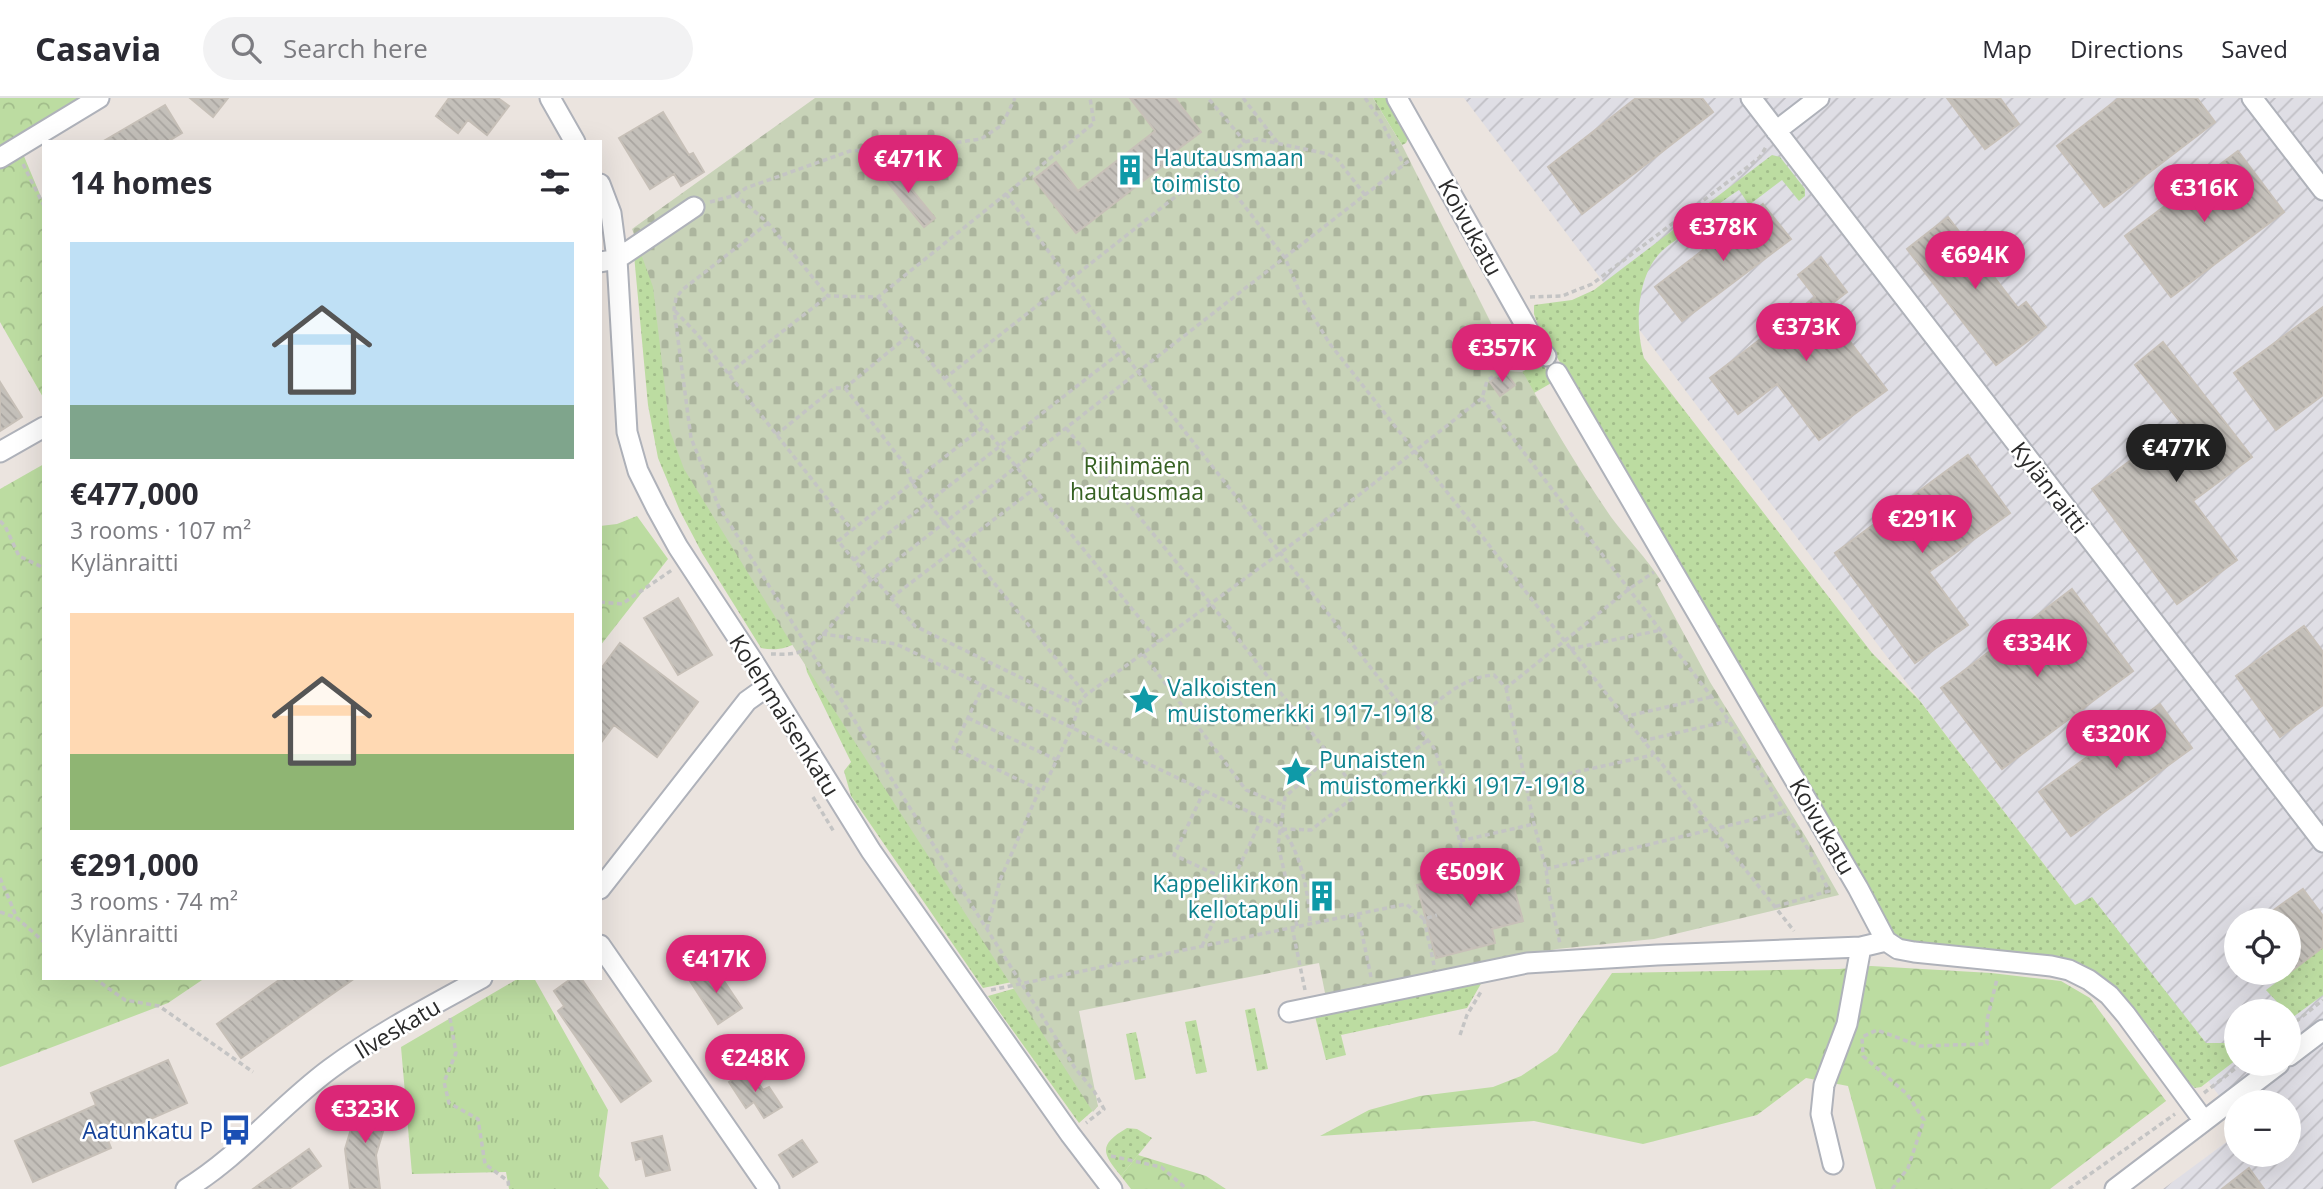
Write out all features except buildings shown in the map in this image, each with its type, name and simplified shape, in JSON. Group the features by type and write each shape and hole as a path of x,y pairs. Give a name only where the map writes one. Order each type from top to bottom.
{"street":[{"path":"8,153 99,98"},
{"path":"550,98 575,140"},
{"name":"Koivukatu","path":"1397,98 1541,350"},
{"name":"Kylänraitti","path":"1751,98 2323,842"},
{"path":"1776,131 1819,98"},
{"path":"2252,98 2323,190"},
{"name":"Kolehmaisenkatu","path":"602,189 611,213 609,260 627,432 638,471 678,547 753,661 871,851 971,995 1112,1189"},
{"path":"609,260 694,207"},
{"name":"Koivukatu","path":"1557,373 1852,876 1885,942"},
{"path":"0,452 42,429"},
{"path":"602,886 747,701 768,686"},
{"path":"1289,1012 1527,964 1657,955 1861,947 1885,942 1898,949 1914,952 2051,966 2069,970 2089,980 2109,995 2126,1015 2204,1121"},
{"path":"1833,1164 1821,1114 1824,1085 1847,1024 1861,947"},
{"path":"602,948 769,1189"},
{"name":"Ilveskatu","path":"192,1187 228,1159 330,1069 478,980"},
{"path":"2301,1047 2323,1030"},
{"path":"2115,1189 2263,1076"}],"path":[{"path":"694,207 736,195 747,188 850,151 981,139 1002,125 1015,98"},
{"path":"728,373 828,296 878,297 1094,123 1090,98"},
{"path":"1208,98 1245,142"},
{"path":"1243,98 1278,143"},
{"path":"1365,98 1381,121 1404,165"},
{"path":"1513,304 1528,297 1562,296 1592,284 1760,156 1776,131"},
{"path":"944,379 1245,142 1257,139 1328,154 1337,159 1365,195"},
{"path":"753,661 764,655 797,652 822,634 872,579 1426,148"},
{"path":"8,153 42,203"},
{"path":"1214,167 1285,258 1315,322 1413,452 1809,948"},
{"path":"1006,194 1138,372 1428,740 1441,765 1467,872"},
{"path":"736,195 768,223 828,296"},
{"path":"768,223 682,290 676,298 674,309 691,439 719,507 1075,1068 1094,1091 1104,1109 1076,1142 1161,1167 1186,1189"},
{"path":"878,297 1159,642"},
{"path":"674,309 697,334 852,530"},
{"path":"776,435 834,388 845,388 909,335"},
{"path":"987,929 1000,880 1039,790 1042,791 1086,695 1280,553 1482,398 1487,381 1541,350"},
{"path":"854,560 1122,351"},
{"path":"845,388 906,466 912,483 1086,695"},
{"path":"1482,398 1712,697 1811,854 1829,891 1774,907"},
{"path":"983,427 838,541 915,626 1079,706"},
{"path":"1066,428 1211,604 1359,793"},
{"path":"891,598 1034,489"},
{"path":"0,521 19,556 42,567"},
{"path":"1506,688 1629,589 1667,563"},
{"path":"602,602 622,604 674,569"},
{"path":"1570,649 1661,630"},
{"path":"822,634 896,644 1282,829 1311,830 1428,740"},
{"path":"1143,653 1246,790 1283,805"},
{"path":"1414,721 1465,682 1478,676 1494,675 1506,688 1563,960"},
{"path":"984,685 953,748 1039,790"},
{"path":"1623,717 1712,697"},
{"path":"968,718 1056,760"},
{"path":"1642,741 1728,721"},
{"path":"1525,783 1654,755"},
{"path":"1309,1008 1278,845 1284,797 1330,756"},
{"path":"1204,791 1174,855 1233,882"},
{"path":"1546,869 1786,813"},
{"path":"1202,946 1262,818"},
{"path":"1460,841 1534,824"},
{"path":"1282,829 1296,852 1310,909 1310,924"},
{"path":"0,878 17,918"},
{"path":"971,995 1406,904 1424,919 1438,982"},
{"path":"0,912 17,918 42,940"},
{"path":"1357,914 1375,995"},
{"path":"1424,919 1437,915"},
{"path":"1892,1189 1908,1168 1924,1120 1907,1094 1863,1056 1862,1037 1877,1030 1920,1046 1987,1044 1987,1020 2001,960"},
{"path":"1461,1035 1467,1015 1493,971"},
{"path":"97,980 125,1000 159,1006 253,1072"},
{"path":"447,998 456,1053 444,1082 449,1103 478,1119 485,1164 508,1181 509,1189"},
{"path":"2301,1017 2323,1000"},
{"path":"2070,1189 2225,1076"}],"shaded area":[{"path":"1464,98 2323,98 2323,1189 2163,1189 2224,1144 2224,1167 2301,1167 2301,1090 2224,1090 2224,1102"}],"green space":[{"path":"0,98 97,98 18,142 42,199 42,396 0,322"},
{"name":"Riihimäen hautausmaa","path":"815,98 1373,98 1402,145 1500,341 1496,357 1505,371 1524,374 1599,499 1661,581 1657,584 1710,682 1839,895 1654,939 1557,949 1326,998 1319,963 1079,1011 1098,1106 1093,1112 793,646 684,469 670,431 653,287 632,229"},
{"path":"1373,98 1387,98 1409,136 1406,143 1402,145"},
{"path":"1772,155 1780,157 1805,189 1805,196 1799,201 1782,180 1749,205 1739,190 1662,251 1651,265 1640,304 1639,332 1644,358 1872,653 1920,701 2075,905 2092,897 2206,1043 2224,1043 2224,1069 2201,1087 2195,1088 2186,1080 2126,999 2095,974 2077,964 1905,942 1894,936 1829,819 1538,325 1534,305 1572,300 1594,290"},
{"path":"645,253 799,641 786,648 761,648 702,553 680,511 658,458 648,405 634,255"},
{"path":"1541,361 1553,382 1534,393 1522,372"},
{"path":"42,465 42,980 202,980 168,1003 0,1067 0,489"},
{"path":"637,516 668,559 602,643 602,526 617,524"},
{"path":"811,661 1012,982 983,988 851,796 844,771 851,762 807,672 805,664"},
{"path":"2323,947 2323,995 2301,1011 2301,999 2274,999 2266,990 2273,985 2301,985 2301,964"},
{"path":"1871,966 1991,973 2061,981 2090,998 2166,1101 2050,1189 1876,1189 1848,1086 1806,1078 1757,1115 1643,1144 1534,1121 1320,1136 1369,1110 1420,1096 1493,1087 1521,1076 1557,1052 1612,973 1839,969"},
{"path":"516,980 535,980 608,1110 599,1176 609,1189 509,1189 506,1172 412,1174 401,1047"},
{"path":"1482,982 1467,1008 1341,1035 1346,1055 1326,1060 1315,1016"},
{"path":"1016,988 1098,1106 1079,1123 988,996"},
{"path":"1255,1008 1268,1069 1257,1071 1245,1010"},
{"path":"1196,1020 1207,1072 1196,1074 1185,1022"},
{"path":"1136,1032 1146,1078 1135,1080 1126,1034"},
{"path":"1127,1128 1137,1129 1152,1138 1121,1176 1106,1150 1111,1139"},
{"path":"1138,1155 1206,1176 1226,1189 1131,1189 1121,1176"}],"place":[{"name":"Hautausmaan toimisto","path":"1130,170"},
{"name":"Valkoisten muistomerkki 1917-1918","path":"1144,700"},
{"name":"Punaisten muistomerkki 1917-1918","path":"1296,772"},
{"name":"Kappelikirkon kellotapuli","path":"1322,896"},
{"name":"Aatunkatu P","path":"236,1130"}]}
